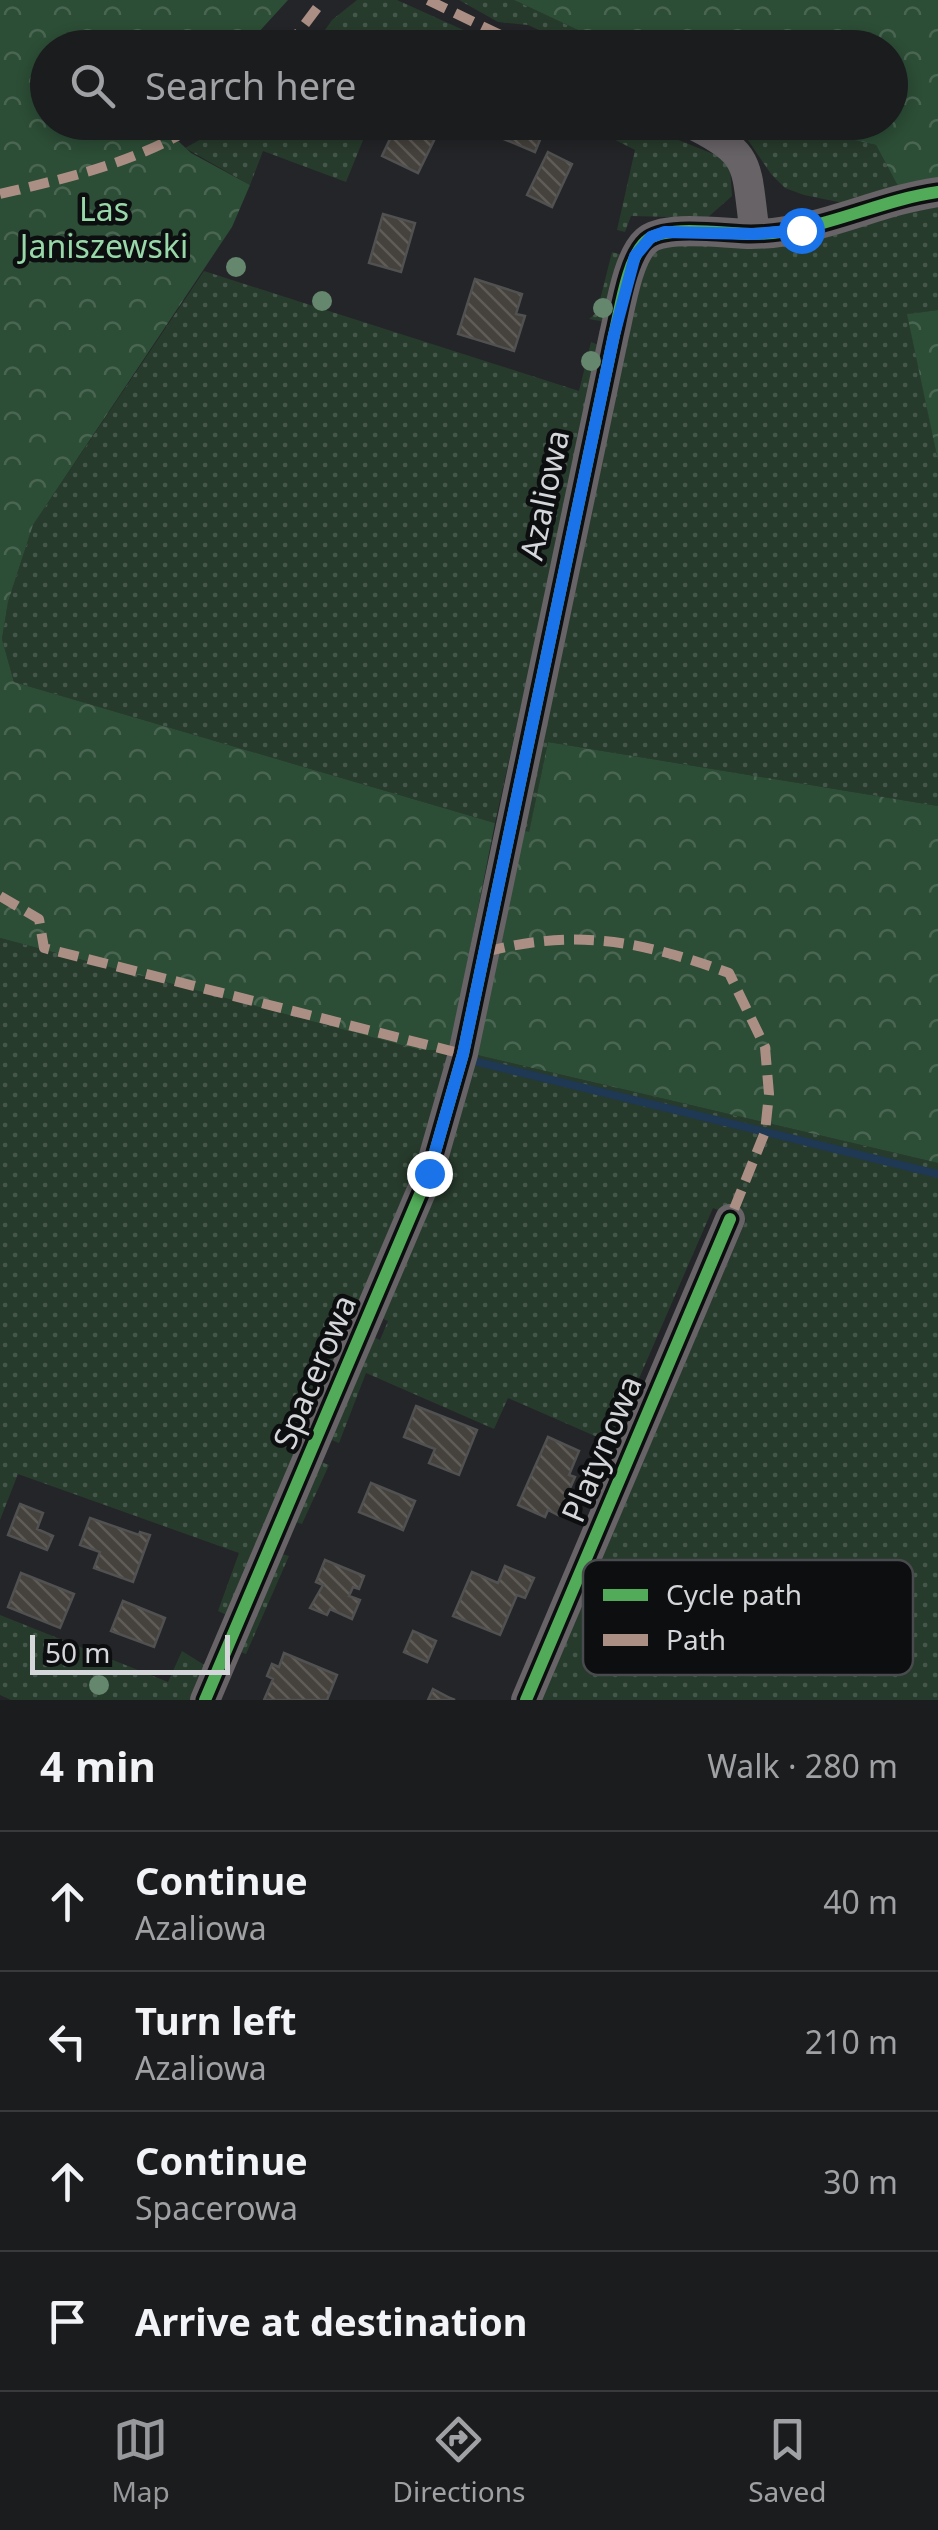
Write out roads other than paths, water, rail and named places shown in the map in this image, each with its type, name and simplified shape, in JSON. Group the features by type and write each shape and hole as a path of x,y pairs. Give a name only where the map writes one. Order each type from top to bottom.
{"street":[{"path":"720,140 741,156 746,169 754,234"},
{"name":"Azaliowa","path":"461,1061 614,335 635,256 651,237 665,232 754,234 801,230 938,192"},
{"name":"Spacerowa","path":"205,1700 429,1173 461,1061"},
{"name":"Platynowa","path":"585,1560 730,1219"},
{"name":"Platynowa","path":"526,1700 583,1566"}],"waterway":[{"path":"478,1062 938,1174"}],"park label":[{"name":"Las Janiszewski","path":"104,228"}]}
